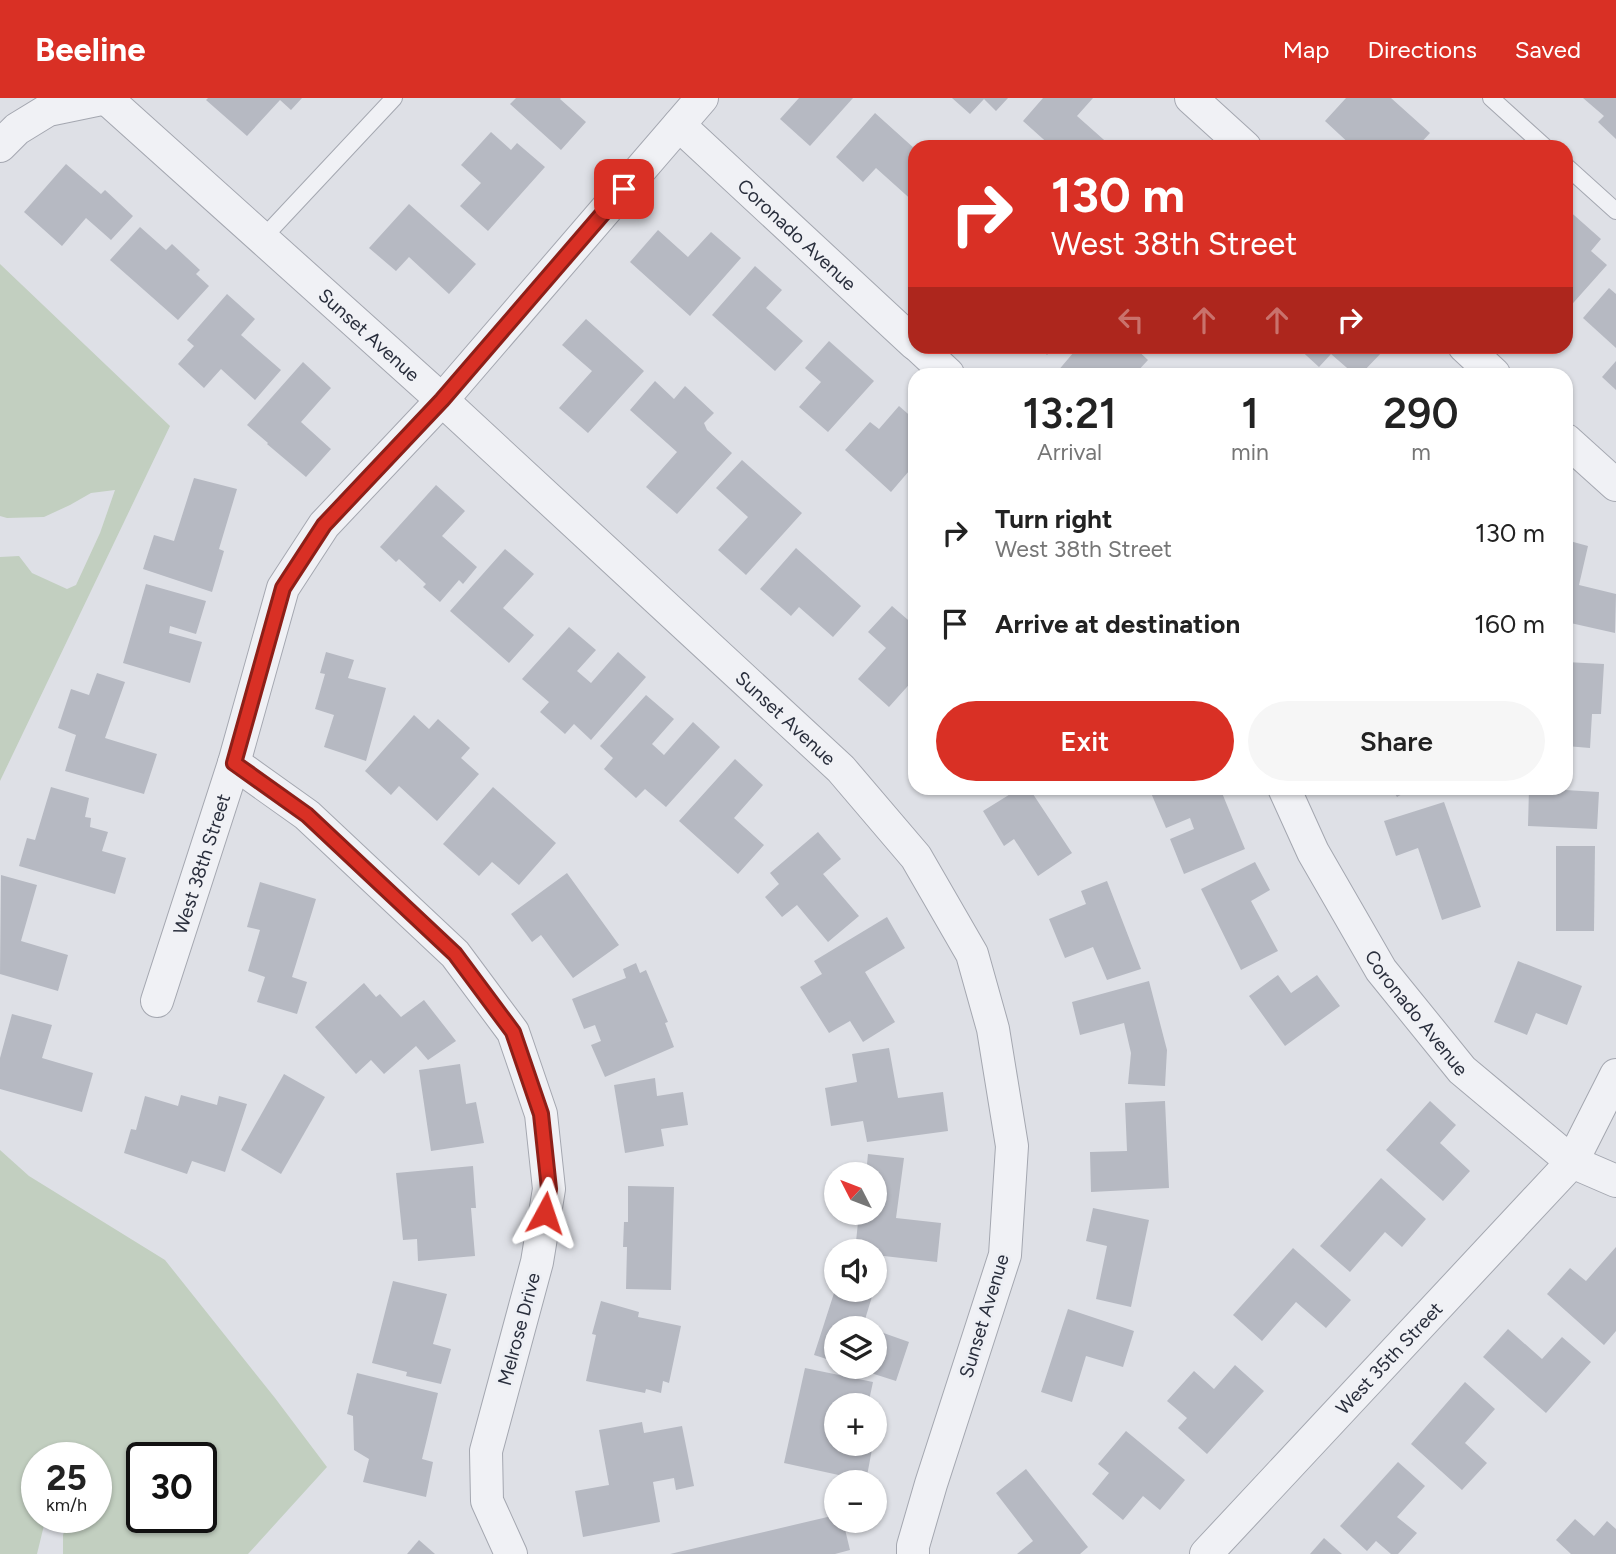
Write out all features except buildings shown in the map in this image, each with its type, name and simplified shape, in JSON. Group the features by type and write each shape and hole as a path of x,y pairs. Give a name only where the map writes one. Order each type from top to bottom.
{"street":[{"path":"0,146 16,129 48,110 106,98"},
{"name":"Sunset Avenue","path":"106,98 442,400 841,769 916,857 972,954 992,1029 1012,1146 1005,1255 931,1484 913,1554"},
{"name":"West 38th Street","path":"157,1001 234,763 283,588 324,525 442,400 702,98"},
{"path":"1191,98 1237,140"},
{"name":"Coronado Avenue","path":"679,125 908,337"},
{"name":"Coronado Avenue","path":"927,354 942,368"},
{"path":"1473,354 1488,368"},
{"path":"1573,446 1616,485"},
{"name":"Melrose Drive","path":"234,763 307,815 455,954 513,1032 541,1114 549,1189 537,1262 486,1451 487,1501 511,1554"},
{"name":"Coronado Avenue","path":"1287,795 1313,852 1381,970 1462,1070 1572,1162 1616,1181"},
{"name":"West 35th Street","path":"1206,1554 1572,1162 1616,1075"}],"lane":[{"path":"262,239 394,98"},
{"path":"1491,98 1537,140"},
{"path":"1573,172 1616,211"}],"green space":[{"path":"0,264 170,426 0,781 0,557 19,556 32,573 67,589 76,585 100,533 115,490 91,493 44,517 0,516"},
{"path":"0,1150 29,1176 165,1260 327,1467 248,1554 63,1554 64,1533 112,1533 112,1442 21,1442 21,1533 42,1533 37,1554 0,1554"}],"route":[{"path":"545,1213 549,1189 541,1114 513,1032 455,954 307,815 234,763 283,588 324,525 442,400 624,189"}]}
